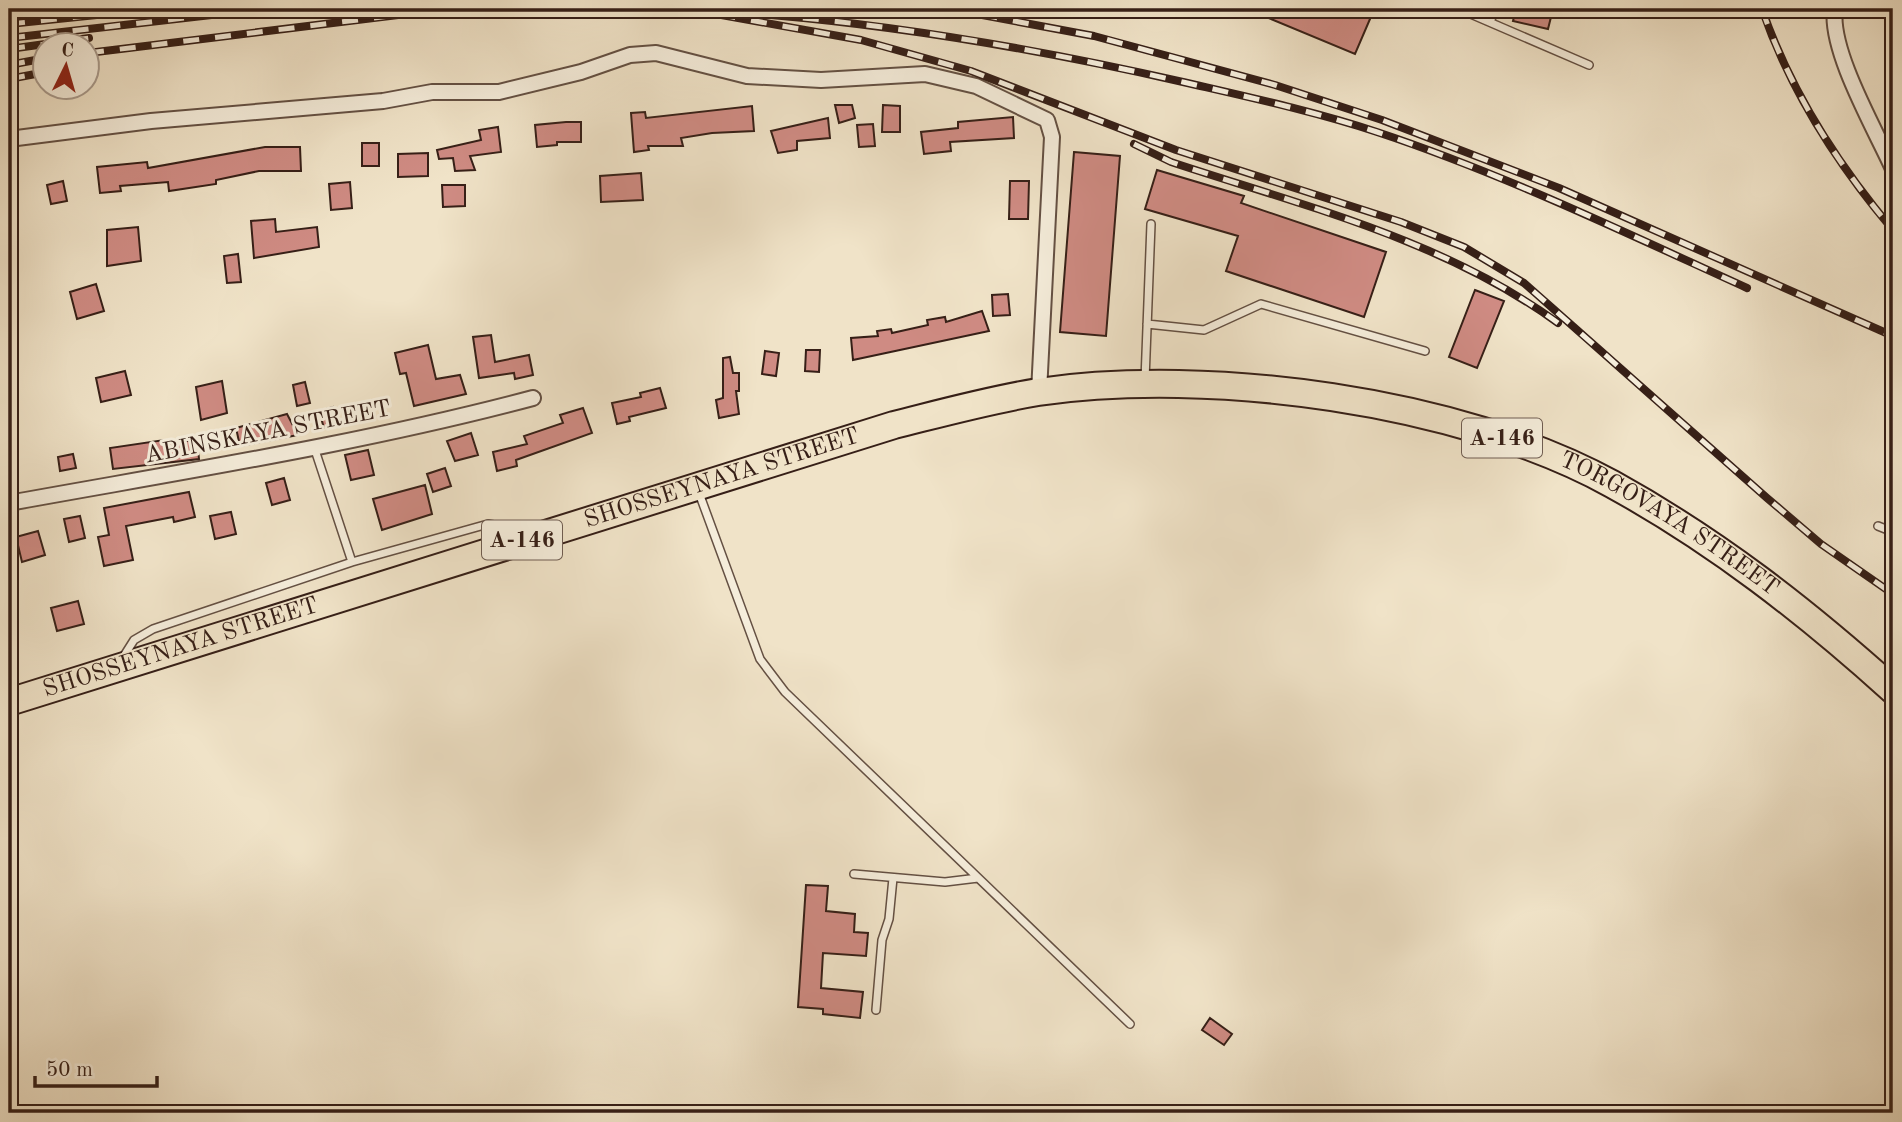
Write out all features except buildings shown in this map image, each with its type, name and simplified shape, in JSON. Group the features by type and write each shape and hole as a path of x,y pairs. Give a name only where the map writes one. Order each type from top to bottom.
{"highway":[{"name":"TORGOVAYA STREET","path":"1038,392 1145,384 1263,388 1344,400 1427,417 1552,456 1611,483 1749,569 1812,617 1893,690"},
{"name":"SHOSSEYNAYA STREET","path":"9,702 894,425 1038,392"}],"street":[{"path":"1835,9 1833,24 1839,50 1893,169"},
{"path":"9,139 151,121 383,101 432,92 499,92 581,72 631,55 656,53 747,76 821,80 925,74 976,86 1047,120 1052,137 1038,392"},
{"name":"ABINSKAYA STREET","path":"9,503 315,450 433,425 533,398"}],"lane":[{"path":"1459,9 1589,65"},
{"path":"1490,22 1495,9"},
{"path":"1145,384 1151,224"},
{"path":"1147,324 1204,330 1261,304 1425,351"},
{"path":"315,450 352,562"},
{"path":"696,486 760,659 785,692 1130,1024"},
{"path":"122,667 126,647 153,629 352,562 488,524 505,527 511,543"},
{"path":"1878,526 1893,532"},
{"path":"854,874 945,882 978,878"},
{"path":"876,1010 882,940 889,919 893,878"}],"railway":[{"path":"9,24 155,9"},
{"path":"9,38 264,9"},
{"path":"102,51 398,15 483,9"},
{"path":"688,9 861,40 971,71 1176,150 1401,222 1464,247 1524,283 1821,544 1893,594"},
{"path":"950,9 1094,36 1275,85 1382,120 1559,188 1893,336"},
{"path":"1762,9 1787,69 1817,126 1853,179 1893,230"},
{"path":"771,15 927,33 1029,50 1183,82 1329,117 1377,132 1518,185 1747,288"},
{"path":"9,49 32,46"},
{"path":"9,65 32,61"},
{"path":"9,79 32,75"},
{"path":"1134,144 1171,162 1322,210 1421,247 1514,294 1558,323"}]}
